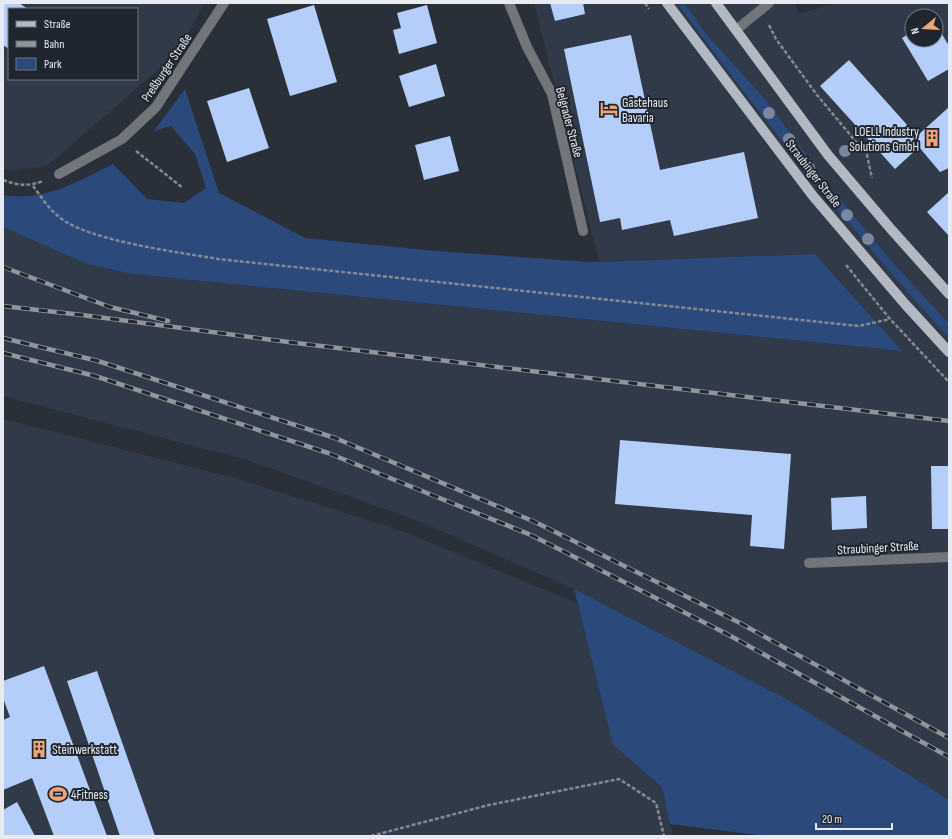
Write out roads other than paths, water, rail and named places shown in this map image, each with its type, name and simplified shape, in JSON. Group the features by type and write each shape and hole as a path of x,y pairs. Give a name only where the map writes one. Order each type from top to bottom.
{"main road":[{"name":"Straubinger Straße","path":"667,3 813,196 949,352"},
{"name":"Straubinger Straße","path":"716,3 828,155 949,294"}],"street":[{"name":"Preßburger Straße","path":"59,174 122,139 156,107 224,3"},
{"name":"Belgrader Straße","path":"509,3 527,47 552,94 583,231"},
{"path":"736,30 765,6"},
{"name":"Straubinger Straße","path":"809,563 949,557"}],"railway":[{"path":"3,267 110,307 168,321"},
{"path":"3,306 296,343 949,421"},
{"path":"3,338 98,361 335,438 535,522 738,622 949,738"},
{"path":"3,353 95,376 328,453 531,535 727,634 949,757"}],"place":[{"name":"Gästehaus Bavaria","path":"609,109"},
{"name":"LOELL Industry Solutions GmbH","path":"932,138"},
{"name":"Steinwerkstatt","path":"39,749"},
{"name":"4Fitness","path":"58,794"}]}
